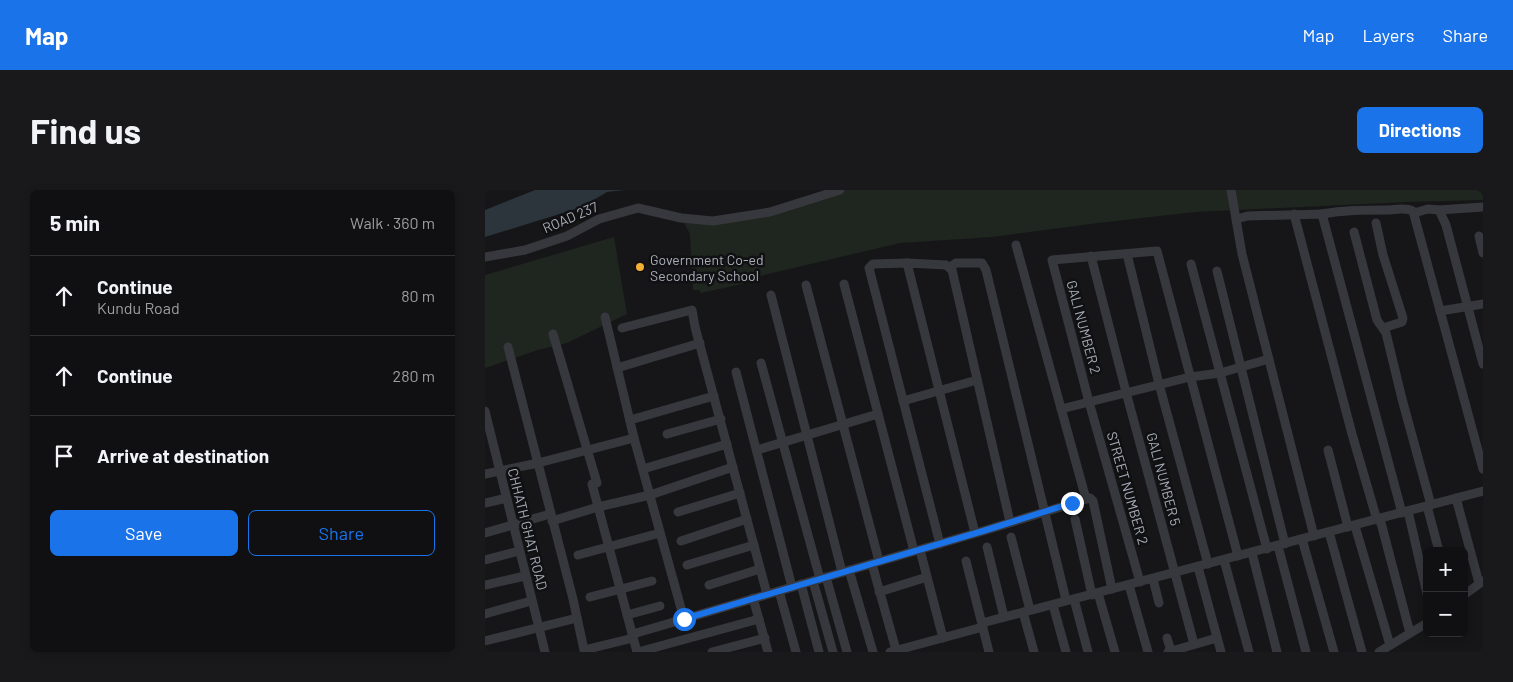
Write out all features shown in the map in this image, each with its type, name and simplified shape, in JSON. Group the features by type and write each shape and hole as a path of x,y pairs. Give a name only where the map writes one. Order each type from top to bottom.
{"street":[{"name":"ROAD 237","path":"485,257 525,250 567,236 599,219 638,208 681,218 713,221 770,212 841,190"},
{"path":"1231,190 1242,254 1314,536"},
{"path":"1413,213 1428,209 1483,207"},
{"path":"1236,219 1248,216 1323,214 1346,210 1372,209 1409,209 1413,213 1483,469"},
{"path":"1439,210 1446,226 1483,364"},
{"path":"1294,214 1352,434 1379,519 1411,633"},
{"path":"1323,214 1426,592"},
{"path":"1376,223 1383,255 1403,318 1402,322 1383,328"},
{"path":"1354,232 1377,320 1383,328 1438,547"},
{"path":"1479,236 1483,253"},
{"path":"1016,245 1086,499"},
{"path":"1091,256 1157,251 1238,556"},
{"path":"1127,254 1159,384 1208,564"},
{"name":"GALI NUMBER 2","path":"1089,402 1052,260 1091,256"},
{"name":"GALI NUMBER 5","path":"1091,256 1194,644"},
{"path":"907,263 975,533"},
{"path":"940,544 869,268 873,264 907,263 946,265 950,267"},
{"path":"950,267 956,263 982,263 986,270 1044,511 1070,600 1088,652"},
{"path":"1191,264 1267,548"},
{"path":"950,267 1011,522"},
{"path":"1217,271 1241,367 1306,652"},
{"path":"844,284 878,414 917,550 927,576 943,638"},
{"path":"807,285 843,424 893,651 918,648 1004,617 1483,492"},
{"path":"771,295 845,571 873,652"},
{"path":"1440,311 1483,304"},
{"path":"622,328 693,310 700,343 767,594"},
{"path":"605,317 643,470 684,619"},
{"path":"553,334 597,483 592,484 638,652 759,619"},
{"path":"617,368 700,343"},
{"path":"508,347 584,650 1090,498 1093,501 1112,589"},
{"path":"1061,409 1159,384 1220,373 1269,359"},
{"path":"761,363 820,579 847,652"},
{"path":"736,372 797,586 819,652"},
{"path":"903,401 977,380"},
{"path":"630,420 714,396"},
{"name":"STREET NUMBER 2","path":"1089,402 1141,582"},
{"name":"CHHATH GHAT ROAD","path":"485,411 490,448 500,470 545,652"},
{"path":"757,450 878,414"},
{"path":"667,434 721,419"},
{"path":"485,474 588,451 635,438"},
{"path":"643,470 727,444"},
{"path":"1328,450 1385,650 1423,626"},
{"path":"485,533 513,525 650,495 733,467"},
{"path":"678,512 740,493"},
{"path":"485,503 507,498"},
{"path":"1456,498 1481,582 1468,592"},
{"path":"681,541 747,519"},
{"path":"1075,519 1095,594 1115,652"},
{"path":"1329,532 1362,652"},
{"path":"578,555 661,533"},
{"path":"1011,537 1034,652"},
{"path":"1303,539 1334,652"},
{"path":"687,565 754,545"},
{"path":"987,547 1004,617"},
{"path":"485,560 519,551"},
{"path":"1252,553 1277,652"},
{"path":"1224,560 1249,652"},
{"path":"965,561 982,625 986,651"},
{"path":"1199,566 1221,652"},
{"path":"709,585 760,569"},
{"path":"485,585 525,576"},
{"path":"879,592 927,576"},
{"path":"1153,578 1159,603"},
{"path":"820,579 833,652"},
{"path":"589,597 652,581"},
{"path":"1129,585 1148,652"},
{"path":"779,591 796,652"},
{"path":"753,598 768,652"},
{"path":"485,614 531,601"},
{"path":"1053,605 1065,652"},
{"path":"627,616 660,606"},
{"path":"485,641 577,618"},
{"path":"712,652 765,638"},
{"path":"1167,638 1170,652 1217,638"}],"shaded area":[{"path":"535,190 625,190 607,192 582,207 485,237 485,210"},
{"path":"846,190 1483,190 1483,200 1195,212 992,237 900,243 764,275 742,284 701,293 699,290 693,290 690,234 683,221 774,213"},
{"path":"614,237 627,314 567,343 538,350 485,368 485,275"}],"place":[{"name":"Government Co-ed Secondary School","path":"640,267"}],"route":[{"path":"684,619 1072,503"}]}
